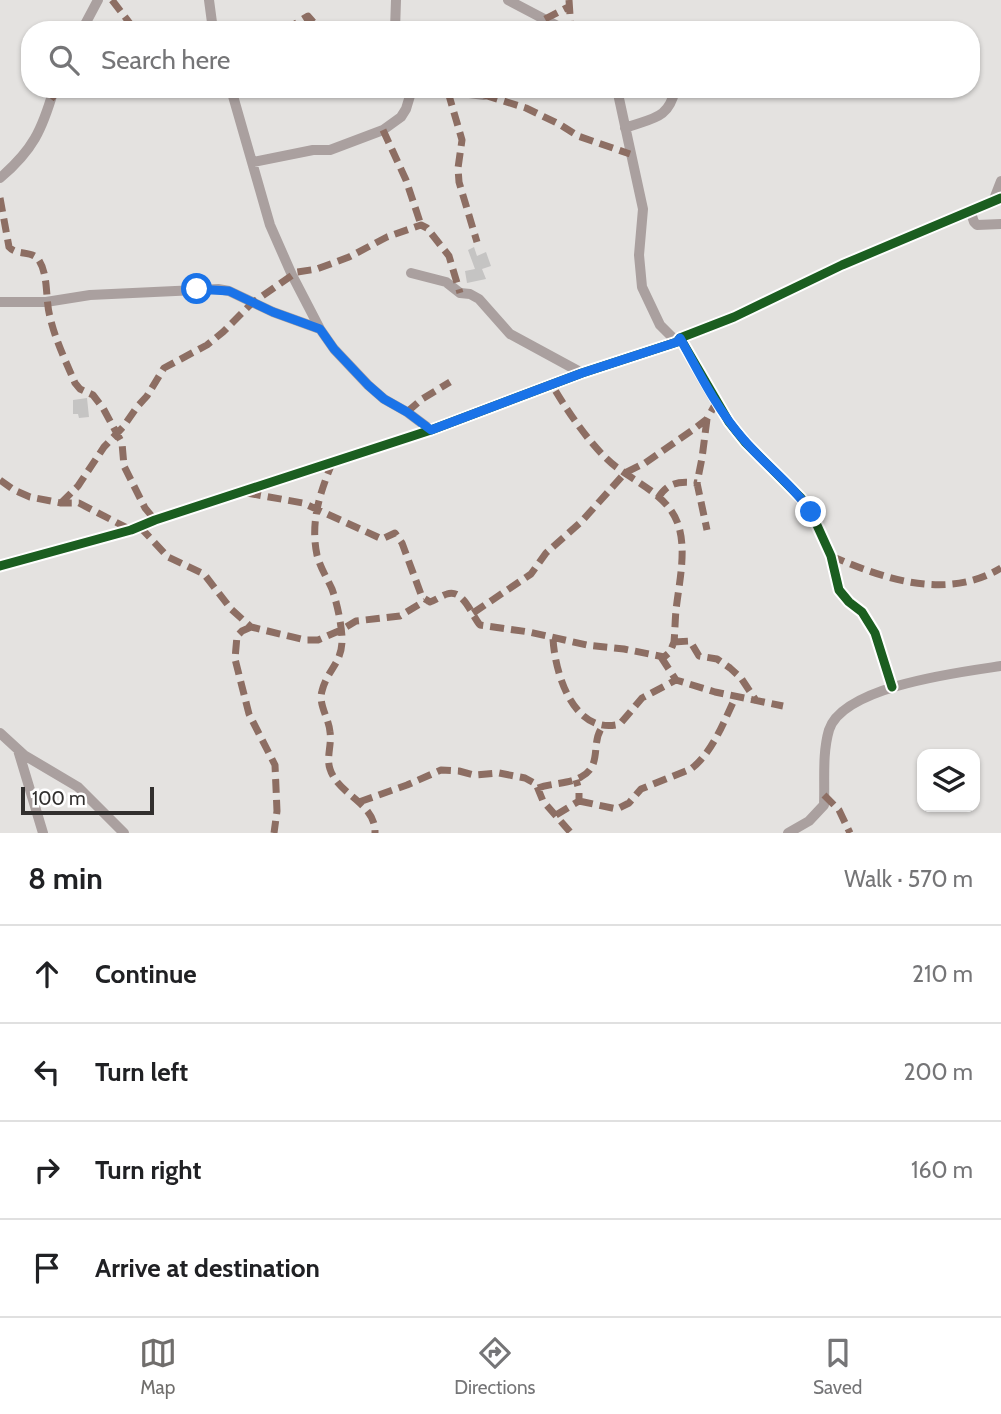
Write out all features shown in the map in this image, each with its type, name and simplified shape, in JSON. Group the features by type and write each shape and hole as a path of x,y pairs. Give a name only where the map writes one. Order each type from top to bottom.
{"street":[{"path":"87,21 98,0"},
{"path":"209,0 212,21"},
{"path":"395,21 396,0"},
{"path":"508,0 548,21"},
{"path":"0,178 37,139 51,98"},
{"path":"234,98 279,246 320,329 334,349 368,385 431,430"},
{"path":"253,162 313,150 330,150 383,130 401,117 409,98"},
{"path":"619,98 643,209 639,255 642,287 660,325 678,340 729,422 745,442 797,493 811,512 831,556 839,590 862,612 875,633 892,687"},
{"path":"625,128 661,116 673,98"},
{"path":"0,566 131,530 431,430 678,340 998,198 1001,181"},
{"path":"970,210 977,225 1001,224"},
{"path":"411,273 446,282 460,293 479,299 510,334 582,373"},
{"path":"0,302 52,301 90,295 181,292 209,288 229,291 273,312 320,329"},
{"path":"788,833 809,821 824,805 823,780 829,729 837,716 857,702 892,687 1001,666"},
{"path":"0,733 18,750 78,787 124,833"},
{"path":"18,750 43,833"}],"building":[{"path":"474,247 477,256 486,252 491,266 482,269 486,279 467,283 465,271 475,269 468,250"},
{"path":"87,398 89,417 79,418 78,414 73,414 73,400"}],"marked path":[{"path":"112,0 128,21"},
{"path":"569,0 570,21"},
{"path":"545,19 568,7"},
{"path":"300,21 308,16 312,21"},
{"path":"450,98 462,140 459,182 477,242"},
{"path":"494,98 526,108 578,136 630,154"},
{"path":"383,130 406,180 421,225"},
{"path":"0,198 9,247 38,259 45,279 52,325 75,383 80,389 93,395 103,408 122,443 124,466 145,508 155,520"},
{"path":"61,503 78,486 104,447 147,396 164,368 207,345 252,303 297,272 317,269 349,257 387,237 421,225 427,228 449,256 460,293"},
{"path":"407,412 450,382"},
{"path":"247,493 303,503 382,539 395,533 402,543 422,597 430,602 447,594 458,595 480,625 664,657 670,652 674,642 682,556 678,524 665,503 599,451 577,424 552,385"},
{"path":"473,613 531,574 546,553 582,521 625,473 645,463 694,429 707,419 716,403"},
{"path":"707,419 697,483 707,530"},
{"path":"333,461 318,507 315,543 318,559 336,600 342,646 325,683 321,701 330,732 330,769 341,786 370,814 375,833"},
{"path":"0,480 30,497 61,503 79,503 131,530"},
{"path":"658,498 674,484 697,483"},
{"path":"140,527 168,557 204,574 231,609 251,627 305,640 318,640 356,621 400,616 425,601"},
{"path":"831,556 894,579 937,585 980,578 1001,568"},
{"path":"251,627 237,636 235,659 249,714 275,765 277,811 274,833"},
{"path":"553,639 563,684 579,712 590,721 604,725 620,724 642,698 676,680"},
{"path":"674,642 690,641 699,656 717,659 730,668 741,678 757,702"},
{"path":"661,657 676,680 715,692 783,706"},
{"path":"579,801 617,809 629,803 641,789 691,769 712,745 736,696"},
{"path":"538,788 571,781 588,772 594,759 597,738 604,725"},
{"path":"359,802 441,770 474,775 499,773 525,778 536,784 543,801 571,833"},
{"path":"556,815 579,801 576,780"},
{"path":"824,795 839,810 850,833"}],"cycle path":[{"path":"0,566 131,530 431,430 582,373 677,342 680,338 734,317 842,265 1001,198"},
{"path":"680,338 729,422 811,512 831,556 839,590 862,612 875,633 892,687"}],"route":[{"path":"197,289 229,291 273,312 320,329 349,367 368,385 431,430 582,373 677,342 680,338 729,422 811,512"}]}
